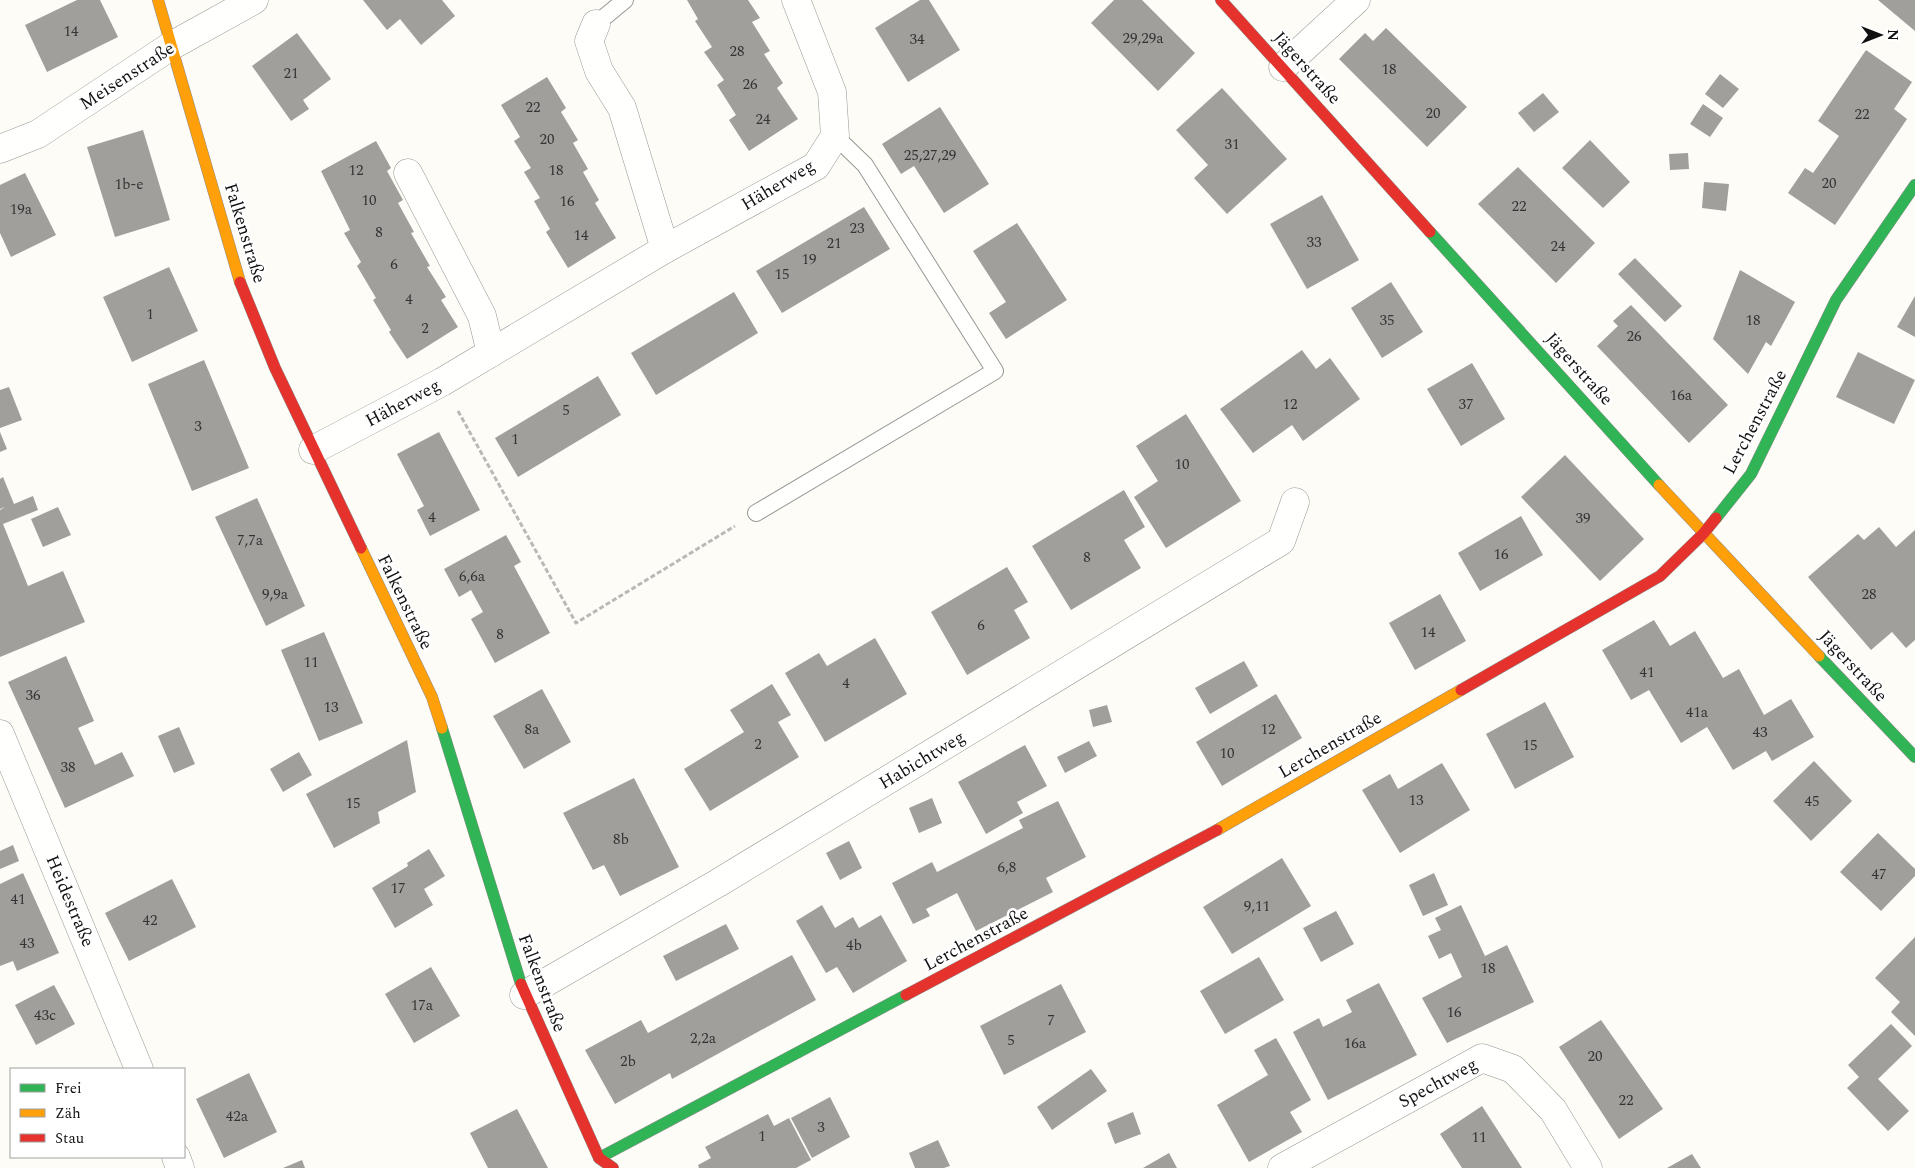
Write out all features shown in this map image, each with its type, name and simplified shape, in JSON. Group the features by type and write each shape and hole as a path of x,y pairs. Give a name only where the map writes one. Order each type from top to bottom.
{"street":[{"name":"Falkenstraße","path":"158,0 242,287 275,368 432,697 524,995 599,1158 612,1168"},
{"name":"Meisenstraße","path":"0,149 38,134 171,46 254,0"},
{"path":"796,0 832,92 836,136"},
{"name":"Jägerstraße","path":"1221,0 1703,534 1915,758"},
{"path":"1283,67 1356,0"},
{"path":"596,24 589,41 598,72 622,108 665,249"},
{"name":"Häherweg","path":"314,450 442,382 665,249 816,166 836,136"},
{"path":"408,173 482,316 491,353"},
{"name":"Lerchenstraße","path":"599,1158 1203,838 1660,576 1703,534 1751,474 1836,300 1915,185"},
{"name":"Habichtweg","path":"524,995 718,883 1282,541 1295,502"},
{"name":"Heidestraße","path":"0,734 139,1068"},
{"name":"Spechtweg","path":"1282,1168 1482,1058 1512,1069 1553,1110 1588,1168"}],"lane":[{"path":"596,24 625,0"},
{"path":"756,512 995,371 865,165 836,136"}],"path":[{"path":"442,382 576,623 756,512"}],"building":[{"path":"77,0 100,0 118,37 47,72 25,25"},
{"path":"363,0 442,0 455,16 421,45 400,19 387,30"},
{"path":"687,0 748,0 760,18 752,22 770,51 764,54 783,83 777,88 798,119 749,151 729,120 736,115 717,85 724,80 704,52 712,47 695,21 698,19"},
{"path":"920,0 929,0 960,50 908,82 875,28"},
{"path":"1114,0 1142,0 1195,53 1158,91 1091,23"},
{"path":"1878,0 1915,0 1915,31"},
{"path":"1386,28 1467,107 1427,147 1339,59 1365,33 1373,41"},
{"path":"297,33 331,79 303,100 309,109 291,121 252,66"},
{"path":"1866,50 1912,82 1894,109 1907,119 1835,225 1788,193 1805,168 1813,173 1839,136 1818,121"},
{"path":"1720,74 1739,89 1723,108 1705,94"},
{"path":"547,77 566,108 561,112 578,140 573,143 588,169 583,172 599,200 595,203 616,238 568,268 546,232 550,229 534,201 540,198 524,172 531,168 514,141 520,137 501,105"},
{"path":"1222,88 1287,159 1227,214 1194,178 1208,165 1176,130"},
{"path":"1543,93 1559,112 1534,132 1518,113"},
{"path":"1703,104 1723,118 1710,137 1690,124"},
{"path":"940,107 989,184 944,213 914,166 901,174 882,144"},
{"path":"143,130 170,220 115,237 87,147"},
{"path":"1590,140 1630,182 1603,208 1562,168"},
{"path":"376,141 391,168 387,171 403,200 398,203 414,232 411,233 430,266 427,267 446,297 441,300 458,327 407,359 389,332 391,330 373,300 376,298 357,266 361,262 344,233 350,230 321,171"},
{"path":"1688,153 1689,169 1670,170 1669,154"},
{"path":"1518,167 1595,243 1556,283 1478,204"},
{"path":"25,173 56,235 11,257 0,233 0,185"},
{"path":"1704,182 1729,184 1726,211 1702,208"},
{"path":"1322,195 1359,260 1307,289 1270,224"},
{"path":"864,207 890,249 782,313 756,271"},
{"path":"1017,223 1067,300 1006,339 989,313 1006,302 973,251"},
{"path":"1635,258 1682,306 1665,322 1618,274"},
{"path":"169,267 198,331 132,362 103,297"},
{"path":"1740,270 1795,302 1771,346 1766,342 1748,374 1713,339"},
{"path":"1391,282 1423,332 1382,358 1351,308"},
{"path":"734,292 758,333 656,395 631,353"},
{"path":"1915,296 1915,337 1897,327"},
{"path":"1631,305 1728,405 1689,443 1597,346 1618,326 1613,321"},
{"path":"1302,350 1316,369 1330,358 1360,399 1303,441 1292,425 1253,453 1220,409"},
{"path":"1858,352 1915,380 1894,424 1836,397"},
{"path":"204,360 249,468 192,491 148,384"},
{"path":"1472,363 1505,419 1461,446 1427,389"},
{"path":"598,376 621,415 518,477 495,438"},
{"path":"9,387 22,420 0,428 0,390"},
{"path":"1186,414 1241,501 1166,548 1134,497 1158,481 1136,446"},
{"path":"0,432 7,449 0,452"},
{"path":"439,432 480,510 430,536 417,510 424,506 397,454"},
{"path":"1565,455 1644,539 1600,581 1521,497"},
{"path":"3,477 14,504 33,496 38,510 3,524 28,586 63,571 85,622 0,657 0,510 5,507 0,509 0,479"},
{"path":"1124,490 1145,527 1124,540 1141,568 1071,610 1032,546"},
{"path":"257,498 305,606 266,626 215,517"},
{"path":"58,507 71,535 43,547 31,519"},
{"path":"1521,516 1543,555 1480,591 1458,553"},
{"path":"1879,527 1896,547 1915,530 1915,640 1906,648 1892,632 1871,650 1808,577 1858,534 1864,540"},
{"path":"506,535 521,562 514,566 550,633 495,663 471,619 483,612 471,590 459,597 444,569"},
{"path":"1007,567 1028,602 1014,610 1030,638 967,675 931,612"},
{"path":"1440,594 1466,641 1415,670 1389,623"},
{"path":"1654,620 1670,646 1695,631 1723,678 1739,669 1764,715 1791,699 1814,737 1772,761 1766,751 1733,770 1707,727 1681,743 1649,690 1631,700 1602,650"},
{"path":"324,632 363,723 319,741 281,650"},
{"path":"875,638 907,694 825,742 785,673 819,653 827,666"},
{"path":"66,656 94,721 78,728 95,765 122,752 134,776 65,808 8,682"},
{"path":"1244,661 1258,686 1210,714 1195,688"},
{"path":"772,684 791,715 778,722 799,757 710,811 684,769 744,732 730,710"},
{"path":"542,689 571,742 524,769 493,716"},
{"path":"1276,694 1302,738 1222,786 1196,742"},
{"path":"1545,702 1574,757 1515,789 1486,734"},
{"path":"1107,705 1112,722 1093,727 1089,710"},
{"path":"179,727 195,764 174,773 158,736"},
{"path":"407,740 416,792 378,812 380,823 334,848 306,794"},
{"path":"1089,741 1097,756 1065,773 1057,757"},
{"path":"1025,745 1047,786 1017,802 1023,813 986,834 958,782"},
{"path":"299,752 312,775 283,792 270,769"},
{"path":"1814,761 1852,801 1811,841 1773,801"},
{"path":"1442,763 1470,810 1400,853 1362,790 1390,774 1398,789"},
{"path":"634,778 679,867 620,896 604,865 593,870 563,813"},
{"path":"932,798 942,823 919,833 909,808"},
{"path":"1058,801 1086,857 1046,878 1053,892 976,931 957,893 926,909 930,916 913,924 892,883 932,862 937,872 1023,828 1019,820"},
{"path":"1878,833 1915,869 1915,876 1881,911 1840,872"},
{"path":"849,841 862,868 840,880 826,853"},
{"path":"13,845 19,861 0,869 0,851"},
{"path":"429,849 445,876 424,889 433,905 395,928 372,888 408,866 407,863"},
{"path":"1282,858 1311,906 1232,954 1203,907"},
{"path":"23,873 59,953 17,971 13,961 0,966 0,884"},
{"path":"1434,873 1448,905 1423,916 1409,885"},
{"path":"172,879 196,927 129,961 105,913"},
{"path":"822,905 835,928 853,917 859,928 881,915 907,961 853,993 837,967 826,973 796,921"},
{"path":"1461,905 1485,956 1507,945 1534,1002 1447,1043 1422,998 1462,977 1451,953 1439,959 1428,936 1441,930 1435,918"},
{"path":"1336,911 1354,944 1321,962 1303,928"},
{"path":"726,924 739,949 676,981 663,956"},
{"path":"1915,937 1915,1036 1891,1012 1900,1002 1875,978"},
{"path":"792,955 816,1000 672,1079 670,1073 615,1104 585,1050 641,1020 648,1033"},
{"path":"1259,957 1284,1000 1225,1034 1200,991"},
{"path":"431,967 460,1016 414,1043 385,994"},
{"path":"1379,983 1417,1055 1328,1100 1293,1032 1319,1018 1323,1027 1352,1012 1346,1000"},
{"path":"1061,984 1086,1032 1004,1075 980,1026"},
{"path":"54,985 75,1024 36,1045 15,1005"},
{"path":"1601,1020 1663,1109 1619,1139 1559,1047"},
{"path":"1891,1024 1912,1046 1878,1079 1909,1111 1888,1131 1847,1088 1859,1077 1848,1065"},
{"path":"1276,1038 1311,1100 1290,1112 1302,1132 1249,1162 1217,1105 1268,1075 1254,1050"},
{"path":"1091,1069 1107,1091 1052,1130 1037,1107"},
{"path":"249,1073 277,1132 224,1158 196,1099"},
{"path":"830,1097 850,1137 812,1158 791,1118"},
{"path":"1482,1106 1522,1168 1462,1168 1440,1134"},
{"path":"517,1109 548,1168 488,1168 470,1133"},
{"path":"1133,1112 1141,1134 1115,1144 1107,1123"},
{"path":"768,1114 774,1126 789,1118 811,1160 796,1168 699,1168 698,1165 711,1158 705,1147"},
{"path":"938,1140 950,1166 944,1168 915,1168 909,1153"},
{"path":"1169,1153 1177,1168 1143,1168"},
{"path":"1692,1154 1701,1168 1667,1168"},
{"path":"302,1160 305,1168 283,1168"}],"traffic: fast":[{"path":"1716,518 1751,474 1836,300 1915,185"},
{"path":"1430,232 1659,485"},
{"path":"1819,656 1915,757"},
{"path":"442,728 521,984"},
{"path":"599,1158 906,995"}],"traffic: slow":[{"path":"158,0 240,282"},
{"path":"1659,485 1819,656"},
{"path":"361,548 432,697 442,728"},
{"path":"1217,830 1461,690"}],"traffic: jam":[{"path":"1221,0 1430,232"},
{"path":"240,282 275,368 361,548"},
{"path":"1461,690 1660,576 1703,534 1716,518"},
{"path":"906,995 1217,830"},
{"path":"521,984 599,1158 613,1168"}]}
